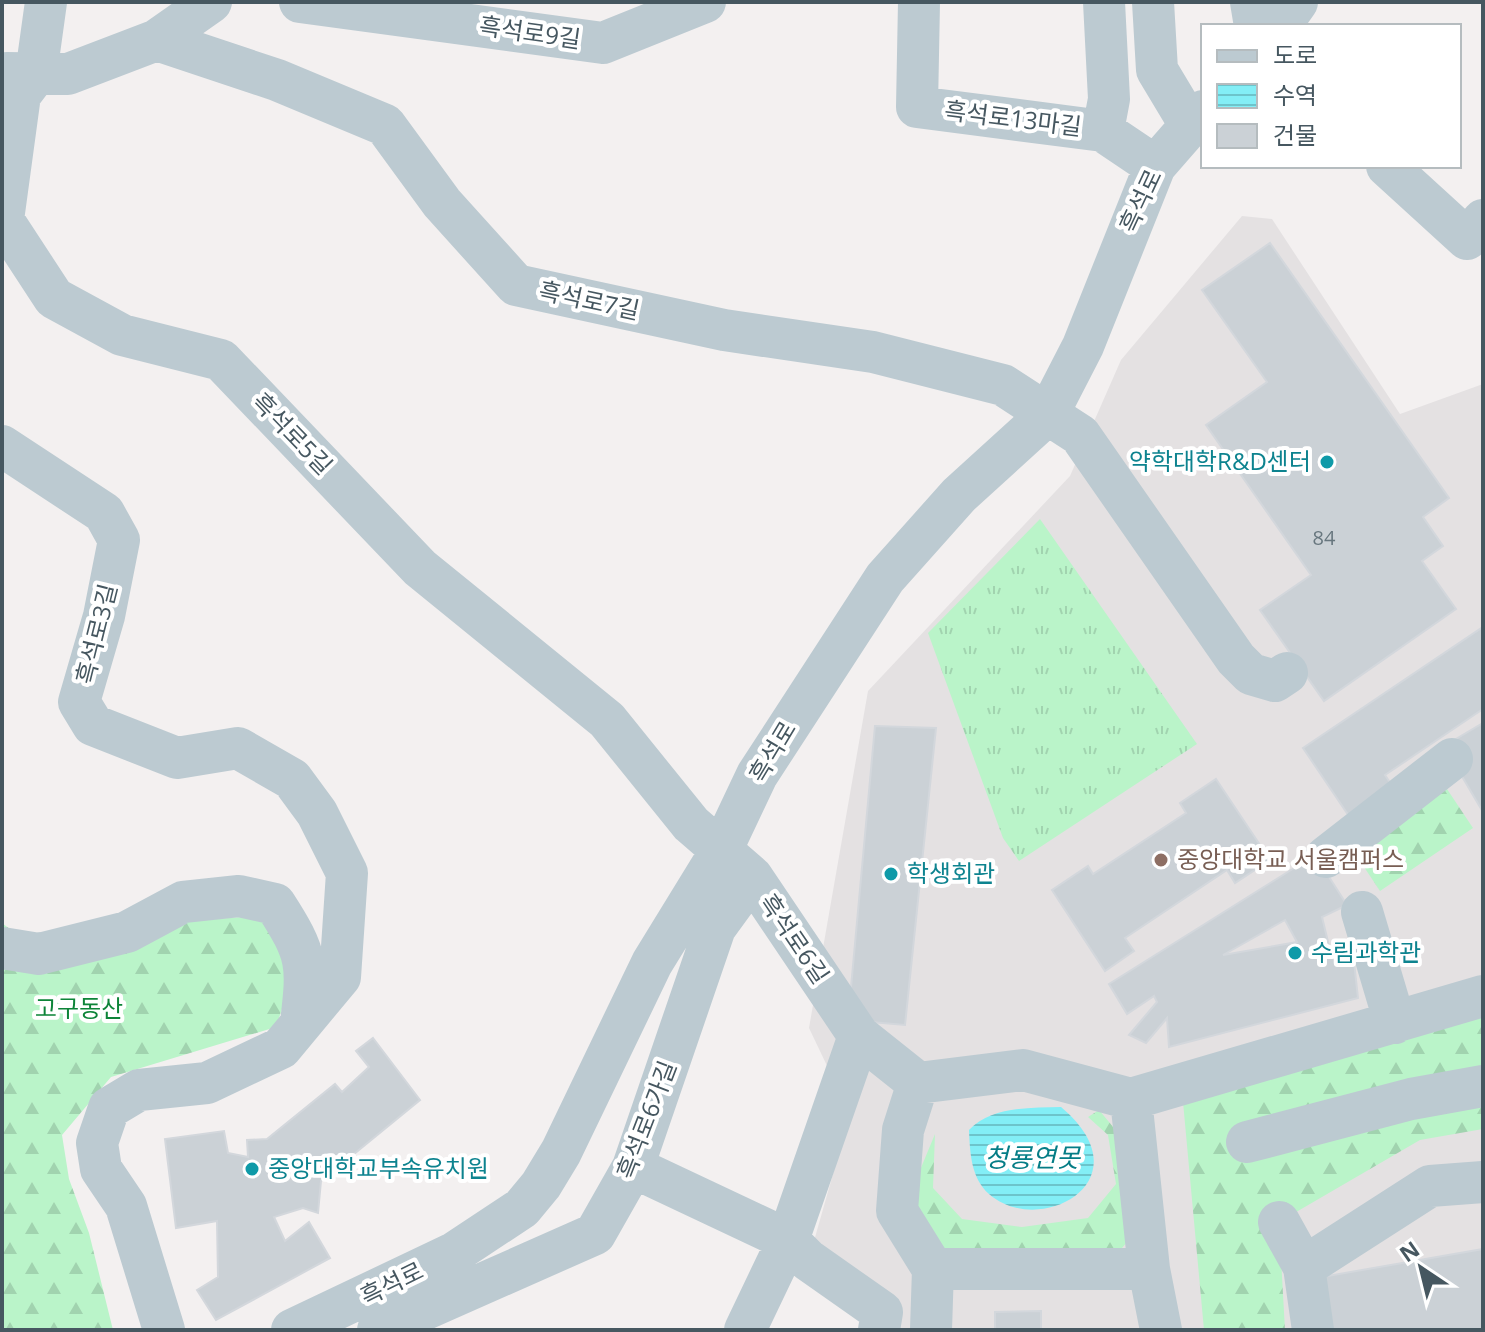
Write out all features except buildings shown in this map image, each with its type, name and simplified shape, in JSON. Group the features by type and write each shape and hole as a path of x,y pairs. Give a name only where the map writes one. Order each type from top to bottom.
{"street":[{"name":"흑석로5길","path":"46,2 19,73 20,95 3,220 54,298 122,335 221,360 420,568 607,720 691,824 737,863"},
{"path":"19,73 68,74 157,40 211,2"},
{"name":"흑석로9길","path":"300,2 603,43 705,2"},
{"name":"흑석로13마길","path":"919,2 917,107 1103,131 1155,166"},
{"path":"1103,131 1109,99 1104,2"},
{"path":"1153,2 1157,70 1197,118"},
{"path":"1251,2 1255,24"},
{"path":"1281,24 1297,2"},
{"name":"흑석로7길","path":"157,40 277,80 385,125 442,203 516,285 724,330 873,352 1003,385 1080,435 1236,659 1251,674 1275,681 1287,673"},
{"name":"흑석로","path":"292,1330 454,1253 522,1208 561,1152 652,963 737,863 757,775 885,578 959,495 1048,414 1083,346 1155,166 1197,118"},
{"path":"1390,168 1475,230"},
{"name":"흑석로3길","path":"2,446 104,513 119,540 104,616 79,702 93,725 177,758 238,748 292,779 317,813 347,873 340,977 281,1048 207,1083 139,1090 109,1108 97,1143 101,1169 126,1206 164,1330"},
{"path":"1326,857 1452,759"},
{"name":"흑석로6길","path":"737,863 859,1036 918,1083"},
{"name":"흑석로6가길","path":"378,1330 595,1234 633,1167 737,863"},
{"path":"2,948 39,954 127,932 183,902 239,896 275,904 293,932 308,970 301,1023"},
{"path":"1362,912 1395,1023"},
{"path":"931,1330 933,1269 897,1211 903,1130 918,1083 1023,1070 1131,1099 1483,996"},
{"path":"745,1330 788,1240 859,1036"},
{"path":"1247,1142 1411,1099 1483,1086"},
{"path":"1131,1099 1149,1269 1161,1330"},
{"path":"633,1167 788,1240 808,1260 882,1312 879,1330"},
{"path":"1304,1267 1430,1186 1483,1182"},
{"path":"1279,1222 1304,1267 1313,1330"},
{"path":"933,1269 1149,1269"}],"shaded area":[{"name":"중앙대학교 서울캠퍼스","path":"1242,216 1272,219 1400,414 1483,384 1483,1330 879,1330 814,1241 850,1114 809,1028 868,691 1070,476 1121,360"}],"green space":[{"path":"1040,519 1197,744 1019,861 1003,838 928,633"},
{"path":"1445,786 1473,828 1380,891 1352,849"},
{"name":"고구동산","path":"256,916 283,938 290,985 276,1027 111,1077 62,1135 69,1179 89,1233 113,1330 2,1330 2,923 28,943 89,928"},
{"path":"1483,1014 1483,1129 1420,1140 1279,1222 1285,1330 1204,1330 1182,1091"},
{"path":"1099,1110 1119,1134 1133,1235 1111,1261 946,1255 914,1208 918,1175 935,1134 933,1188 962,1219 1022,1227 1088,1218 1116,1184 1108,1135 1088,1117"}],"water":[{"name":"청룡연못","path":"1061,1107 1085,1134 1094,1158 1090,1178 1077,1195 1057,1205 1034,1210 1010,1206 989,1194 975,1173 969,1130 1000,1112"}],"place":[{"name":"약학대학R&D센터","path":"1327,462"},
{"name":"중앙대학교 서울캠퍼스","path":"1161,860"},
{"name":"학생회관","path":"891,874"},
{"name":"수림과학관","path":"1295,953"},
{"name":"중앙대학교부속유치원","path":"252,1169"}]}
